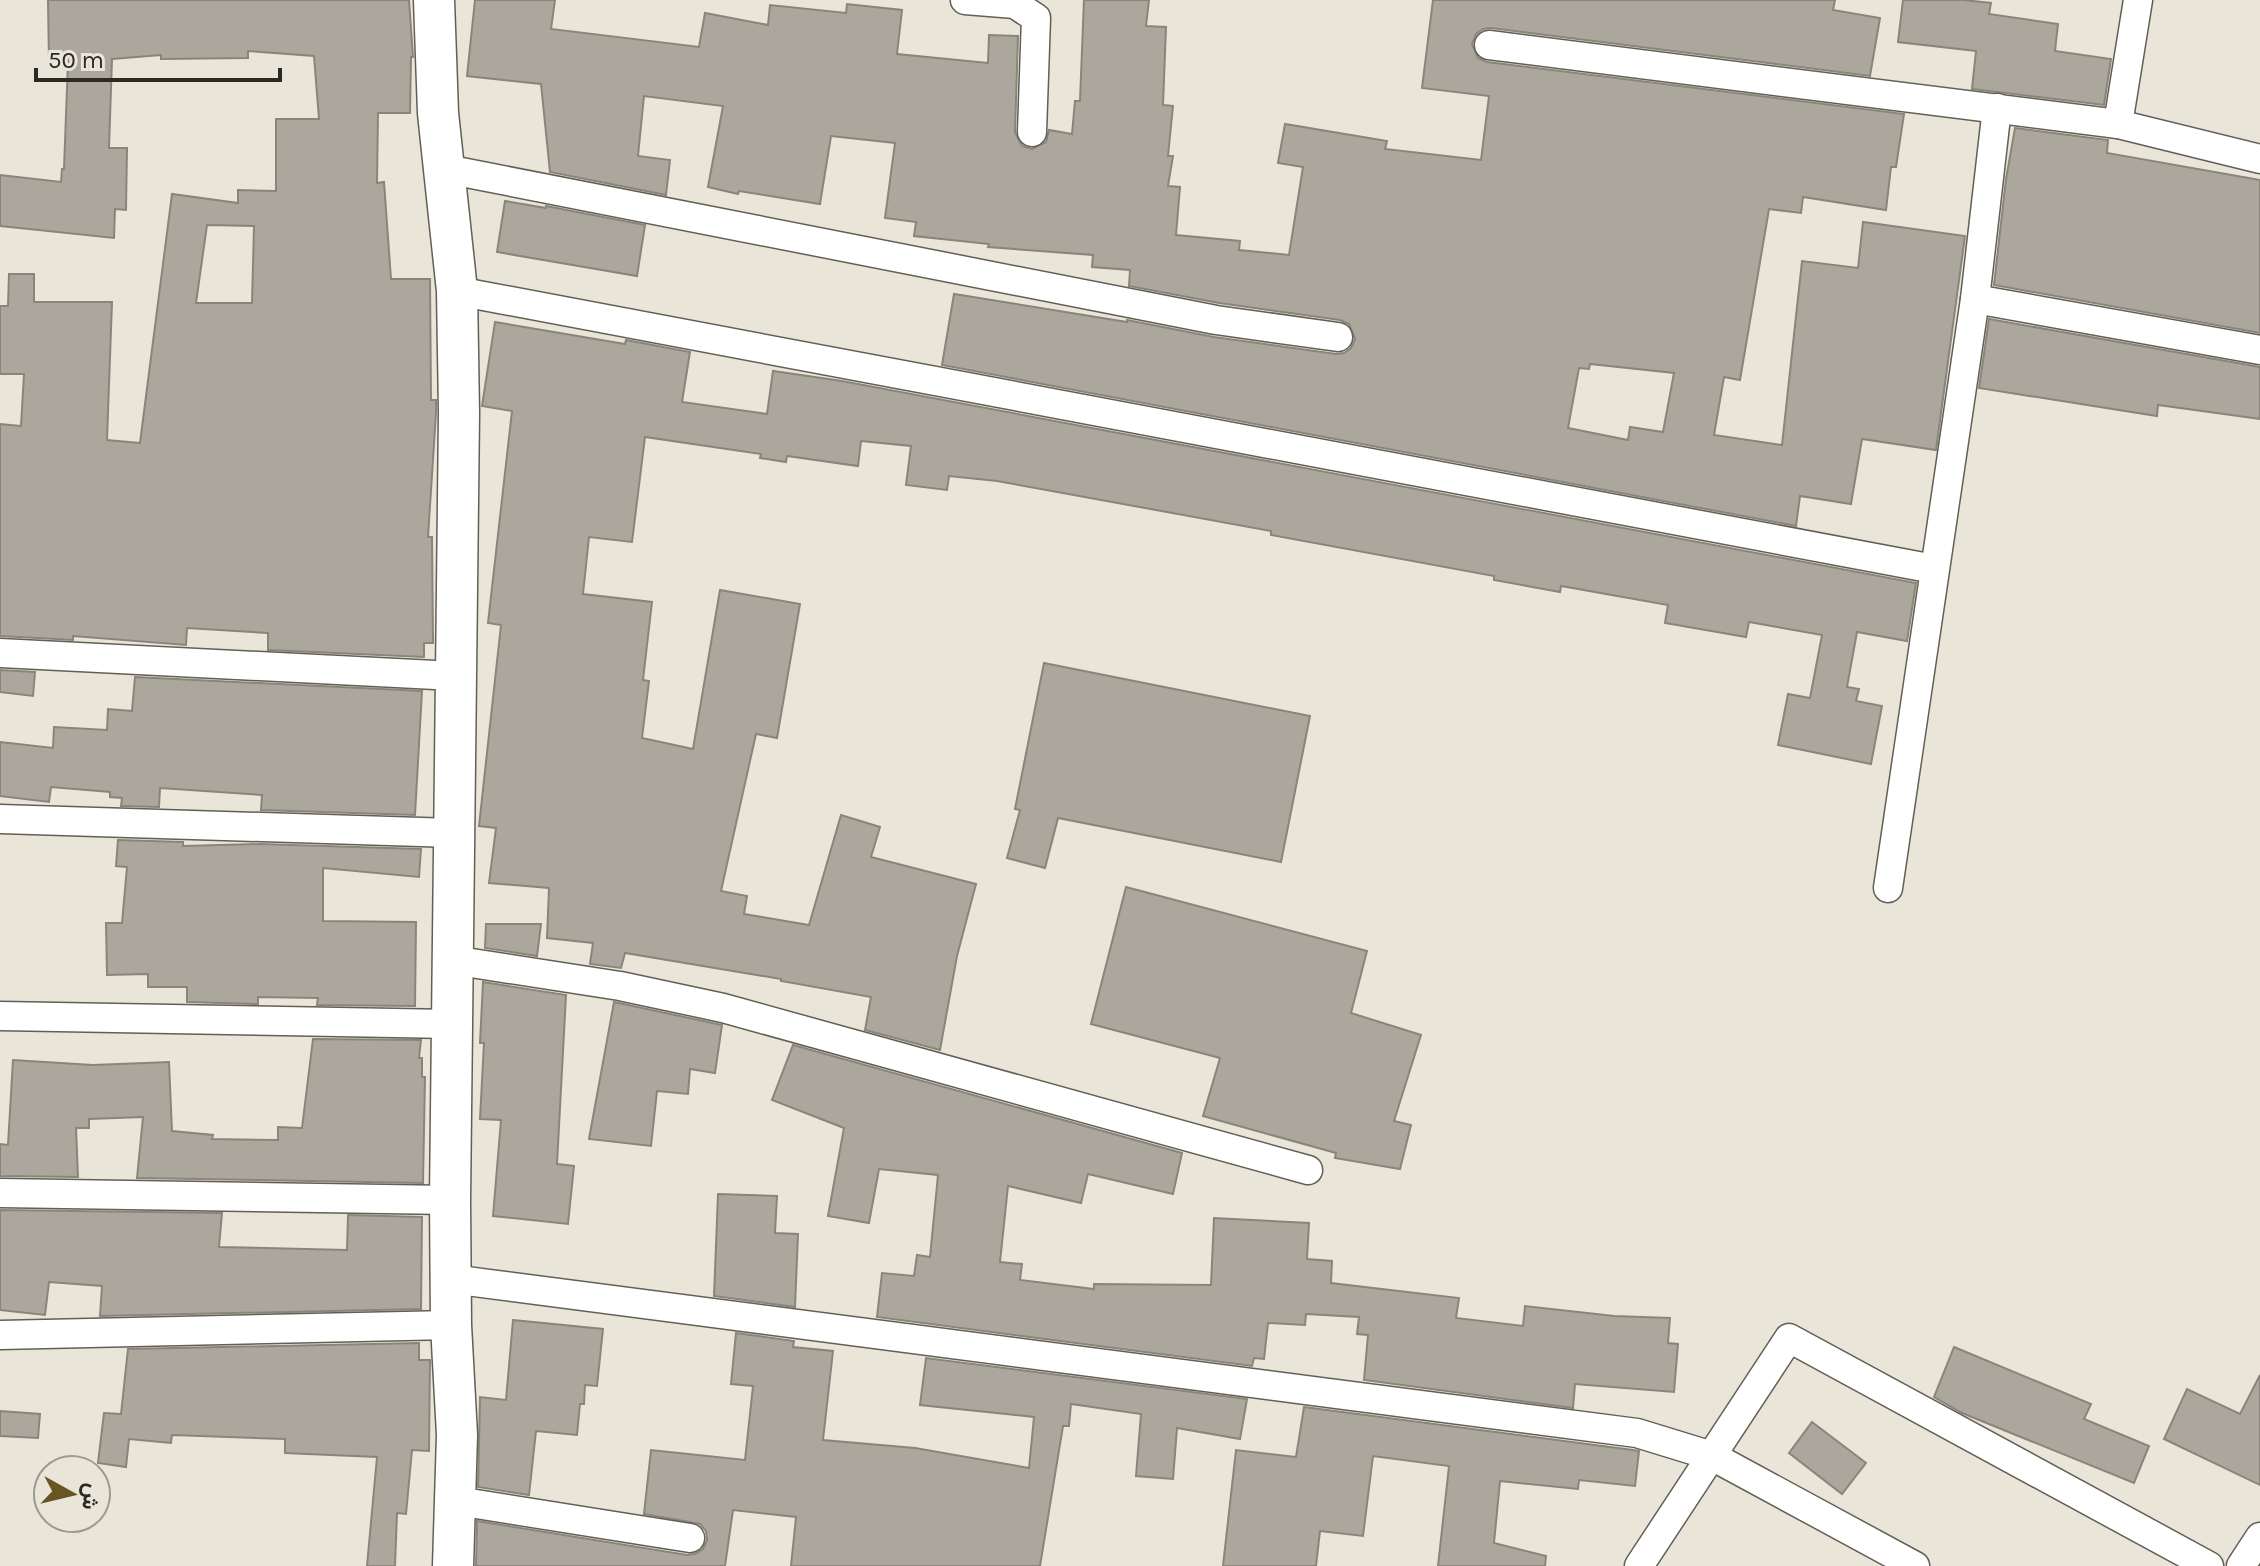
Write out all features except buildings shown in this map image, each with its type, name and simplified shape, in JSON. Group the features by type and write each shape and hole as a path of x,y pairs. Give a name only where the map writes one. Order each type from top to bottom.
{"street":[{"path":"434,0 438,113 457,291 459,413 450,1200 451,1325 457,1435 453,1566"},
{"path":"965,0 1016,2 1036,18 1032,132"},
{"path":"2118,124 2138,0"},
{"path":"1489,45 2118,124 2260,159"},
{"path":"1888,888 1975,299 1997,108"},
{"path":"446,169 1216,320 1338,337"},
{"path":"457,291 1934,569"},
{"path":"1975,299 2260,350"},
{"path":"0,653 455,676"},
{"path":"0,819 453,833"},
{"path":"452,960 620,986 723,1008 1308,1170"},
{"path":"0,1016 451,1024"},
{"path":"0,1193 450,1200"},
{"path":"451,1279 1637,1433 1712,1456 1915,1566"},
{"path":"0,1335 451,1325"},
{"path":"1639,1566 1789,1338 2209,1566"},
{"path":"457,1501 690,1538"},
{"path":"2241,1566 2260,1537"}]}
